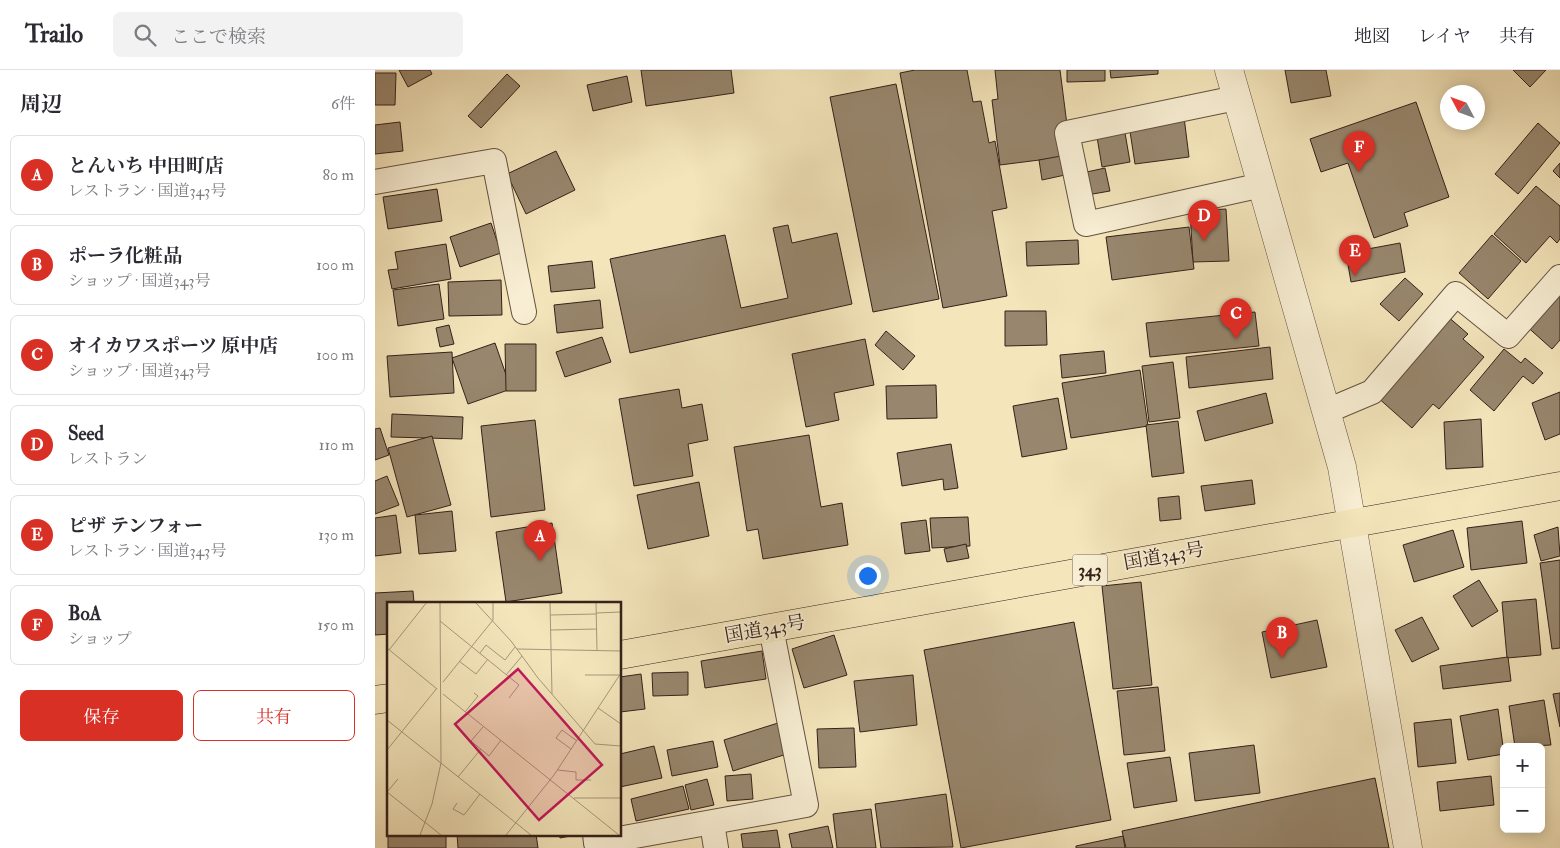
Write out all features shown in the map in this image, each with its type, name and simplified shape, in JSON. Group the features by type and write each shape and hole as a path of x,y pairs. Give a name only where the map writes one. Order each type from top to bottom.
{"highway":[{"name":"国道343号","path":"621,655 1350,522 1560,486"}],"street":[{"path":"1229,70 1342,467 1350,522 1408,848"},
{"path":"1237,98 1067,133 1086,224 1262,185"},
{"path":"375,182 494,161 524,312"},
{"path":"1327,411 1373,392 1456,294 1508,336 1560,277"},
{"path":"595,836 596,843 806,805 771,628"},
{"path":"712,823 716,848"}],"building":[{"path":"399,70 430,70 432,74 408,87"},
{"path":"641,70 731,70 734,93 646,106"},
{"path":"915,70 967,70 973,102 981,101 989,143 995,141 1007,208 992,211 1007,296 943,308 900,73"},
{"path":"995,70 1060,70 1071,156 1000,165 992,100 998,99"},
{"path":"1067,70 1105,70 1105,81 1067,82"},
{"path":"1110,70 1158,70 1158,74 1111,78"},
{"path":"1285,70 1326,70 1331,96 1291,103"},
{"path":"1513,70 1546,70 1530,87"},
{"path":"375,73 396,73 395,105 375,105"},
{"path":"507,74 520,86 481,128 468,116"},
{"path":"627,76 632,102 593,111 587,85"},
{"path":"896,84 939,299 873,312 830,97"},
{"path":"1416,102 1449,197 1404,213 1408,226 1374,238 1348,163 1321,172 1310,139"},
{"path":"1184,117 1189,157 1135,164 1129,125"},
{"path":"400,122 403,151 375,154 375,125"},
{"path":"1538,123 1560,143 1518,194 1495,174"},
{"path":"1124,127 1130,162 1102,167 1096,131"},
{"path":"556,151 575,190 526,214 507,174"},
{"path":"1061,156 1065,175 1042,180 1039,160"},
{"path":"1560,163 1560,178 1553,171"},
{"path":"1105,168 1110,191 1087,195 1082,173"},
{"path":"1536,186 1560,206 1560,239 1557,243 1550,236 1526,263 1494,234"},
{"path":"437,189 442,221 388,229 383,197"},
{"path":"1226,209 1229,261 1193,262 1190,211"},
{"path":"491,223 501,253 460,267 450,237"},
{"path":"788,225 792,243 837,233 852,304 630,353 610,259 725,235 741,308 788,298 773,228"},
{"path":"1189,227 1194,269 1112,280 1106,237"},
{"path":"1492,235 1521,261 1488,299 1459,273"},
{"path":"1078,240 1079,264 1027,266 1026,242"},
{"path":"1400,243 1405,272 1351,282 1346,253"},
{"path":"446,244 451,279 392,289 388,270 398,269 395,252"},
{"path":"592,261 595,288 551,292 548,266"},
{"path":"1405,278 1423,294 1399,321 1380,304"},
{"path":"501,280 502,315 449,316 448,282"},
{"path":"439,284 444,319 398,326 393,290"},
{"path":"1560,284 1560,340 1552,349 1523,323"},
{"path":"600,300 603,328 557,333 554,305"},
{"path":"1005,311 1046,311 1047,345 1005,346"},
{"path":"1255,312 1259,346 1150,357 1146,323"},
{"path":"1446,315 1468,334 1463,339 1484,357 1439,409 1433,404 1412,428 1376,396"},
{"path":"449,325 454,344 440,347 436,328"},
{"path":"886,331 915,356 903,370 875,345"},
{"path":"602,337 611,362 565,377 556,352"},
{"path":"865,339 874,385 834,393 839,420 806,427 792,354"},
{"path":"495,343 511,389 468,404 452,358"},
{"path":"505,344 536,344 536,391 506,391"},
{"path":"1270,347 1273,379 1189,388 1186,357"},
{"path":"1504,349 1521,363 1525,358 1543,373 1533,384 1523,376 1494,411 1470,390"},
{"path":"1104,351 1106,373 1062,378 1060,355"},
{"path":"452,352 454,393 390,397 387,356"},
{"path":"1173,362 1180,418 1149,422 1142,366"},
{"path":"1140,370 1148,426 1071,438 1062,383"},
{"path":"936,385 937,418 887,419 886,386"},
{"path":"679,389 682,408 702,404 708,440 688,444 693,476 634,486 619,399"},
{"path":"1560,392 1560,434 1545,440 1532,403"},
{"path":"1266,393 1273,423 1205,441 1197,411"},
{"path":"1058,398 1067,449 1022,457 1013,406"},
{"path":"392,414 463,417 462,439 391,437"},
{"path":"1481,419 1483,467 1446,469 1444,422"},
{"path":"535,420 545,510 491,517 481,426"},
{"path":"1178,421 1184,473 1152,477 1146,425"},
{"path":"380,428 389,455 375,460 375,429"},
{"path":"809,435 821,507 842,503 848,545 763,559 758,529 747,531 734,447"},
{"path":"432,436 451,505 407,517 388,448"},
{"path":"951,444 958,488 944,490 943,479 902,486 897,453"},
{"path":"387,476 399,505 375,514 375,481"},
{"path":"1252,480 1255,504 1205,511 1201,486"},
{"path":"699,482 709,536 648,549 637,495"},
{"path":"1179,496 1181,519 1160,521 1158,498"},
{"path":"452,511 456,551 419,554 415,515"},
{"path":"396,515 401,553 375,556 375,518"},
{"path":"968,517 970,546 932,548 930,518"},
{"path":"926,520 930,551 905,554 901,523"},
{"path":"1522,521 1527,563 1471,570 1467,528"},
{"path":"552,523 562,593 506,602 496,532"},
{"path":"1558,527 1560,556 1541,561 1534,535"},
{"path":"1453,530 1464,567 1414,582 1403,545"},
{"path":"966,544 969,558 947,562 944,549"},
{"path":"1560,560 1560,648 1552,649 1540,563"},
{"path":"1479,580 1498,611 1472,627 1453,596"},
{"path":"1141,582 1152,685 1113,689 1102,586"},
{"path":"413,591 414,602 387,602 387,634 375,635 375,593"},
{"path":"1536,599 1541,655 1507,658 1502,602"},
{"path":"1422,617 1439,649 1412,662 1395,630"},
{"path":"1317,620 1327,667 1271,678 1262,632"},
{"path":"1074,622 1111,820 961,848 924,650"},
{"path":"834,635 847,675 804,688 792,649"},
{"path":"762,651 766,679 705,688 701,661"},
{"path":"1508,657 1511,681 1443,689 1440,666"},
{"path":"688,672 688,695 653,696 652,673"},
{"path":"641,674 645,709 621,712 621,677"},
{"path":"913,675 917,725 860,732 854,681"},
{"path":"1158,687 1165,751 1124,755 1117,691"},
{"path":"1560,693 1560,727 1553,694"},
{"path":"1544,700 1551,745 1545,745 1545,743 1514,743 1509,706"},
{"path":"1498,709 1503,743 1500,743 1500,755 1468,760 1460,716"},
{"path":"1451,719 1456,763 1418,767 1414,723"},
{"path":"778,723 787,754 733,771 724,740"},
{"path":"854,728 856,767 819,768 817,729"},
{"path":"713,741 718,767 672,776 667,750"},
{"path":"1254,745 1260,793 1195,801 1189,753"},
{"path":"654,746 662,778 621,787 621,754"},
{"path":"1170,757 1177,801 1134,808 1127,763"},
{"path":"751,774 753,799 727,801 725,776"},
{"path":"1491,776 1494,805 1440,811 1437,782"},
{"path":"1375,778 1389,848 1126,848 1122,831"},
{"path":"707,779 714,805 691,810 685,785"},
{"path":"683,786 689,809 636,821 631,799"},
{"path":"946,794 953,847 881,848 875,804"},
{"path":"871,809 876,848 837,848 833,814"},
{"path":"828,826 833,848 792,848 789,834"},
{"path":"777,830 780,848 743,848 741,834"},
{"path":"388,836 446,836 446,848 388,848"},
{"path":"457,836 536,836 538,848 458,848"},
{"path":"1123,836 1125,848 1076,848 1076,846"}],"place":[{"name":"BoA","path":"1359,172"},
{"name":"Seed","path":"1204,241"},
{"name":"ピザ テンフォー","path":"1355,276"},
{"name":"オイカワスポーツ 原中店","path":"1236,339"},
{"name":"とんいち 中田町店","path":"540,561"},
{"name":"ポーラ化粧品","path":"1282,658"}]}
